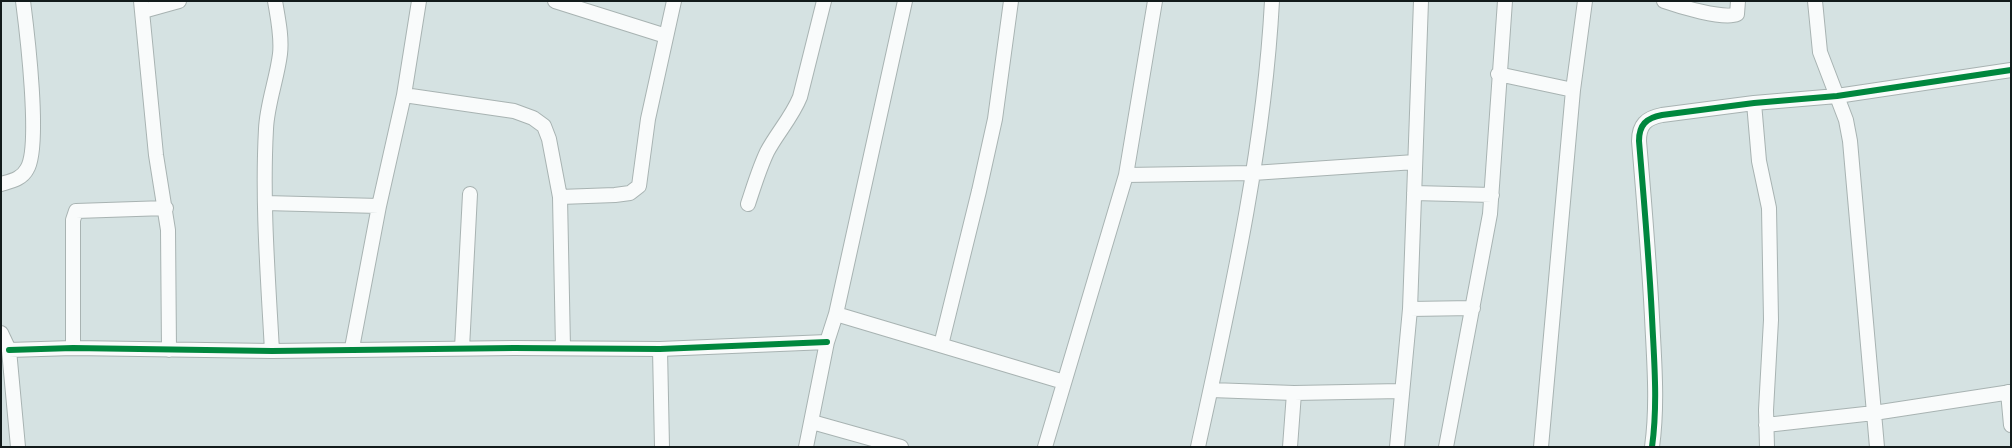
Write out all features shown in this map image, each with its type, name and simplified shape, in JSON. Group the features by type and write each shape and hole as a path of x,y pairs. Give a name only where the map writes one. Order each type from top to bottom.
{"street":[{"path":"1,184 22,176 32,159 33,118 29,43 23,1"},
{"path":"169,350 168,230 166,208 156,155 142,6 179,1"},
{"path":"272,350 265,203 266,128 280,55 280,35 275,1"},
{"path":"352,348 379,206 404,95 420,1"},
{"path":"555,1 666,36"},
{"path":"560,196 614,196 630,193 639,186 648,119 674,1"},
{"path":"748,204 757,174 768,150 800,97 824,1"},
{"path":"806,447 827,342 836,314 905,1"},
{"path":"941,345 979,191 994,118 1012,1"},
{"path":"1045,447 1126,175 1155,1"},
{"path":"1198,447 1211,390 1253,173 1272,1"},
{"path":"1397,447 1410,309 1420,1"},
{"path":"1446,447 1473,308 1492,195 1498,74 1505,1"},
{"path":"1541,447 1573,90 1585,1"},
{"path":"1664,1 1710,13 1732,16 1737,14 1738,1"},
{"path":"1815,1 1823,65 1837,96 1850,141 1877,447"},
{"path":"1652,447 1656,411 1655,370 1650,264 1639,141 1640,128 1646,120 1655,116 1754,103 1837,96 2011,70"},
{"path":"1498,74 1573,90"},
{"path":"404,95 514,111 533,118 544,126 549,139 560,196 563,348"},
{"path":"1754,103 1759,161 1769,208 1770,320 1767,447"},
{"path":"1126,175 1253,173 1415,162"},
{"path":"1414,192 1492,195"},
{"path":"462,348 470,194"},
{"path":"265,203 379,206"},
{"path":"73,348 73,220 76,211 166,208"},
{"path":"1410,309 1473,308"},
{"path":"836,314 1064,382"},
{"path":"1,332 9,350 18,447"},
{"path":"9,350 73,348 169,350 352,348 660,349 827,342"},
{"path":"660,349 662,447"},
{"path":"1211,390 1294,393 1401,391"},
{"path":"1766,426 1874,413 2009,392 2011,425"},
{"path":"1290,447 1294,393"},
{"path":"812,422 901,447"}],"cycle path":[{"path":"1652,447 1655,414 1654,365 1639,141 1640,131 1645,123 1652,118 1662,115 1754,103 1837,96 2011,70"},
{"path":"9,350 73,348 272,351 514,348 660,349 827,342"}]}
